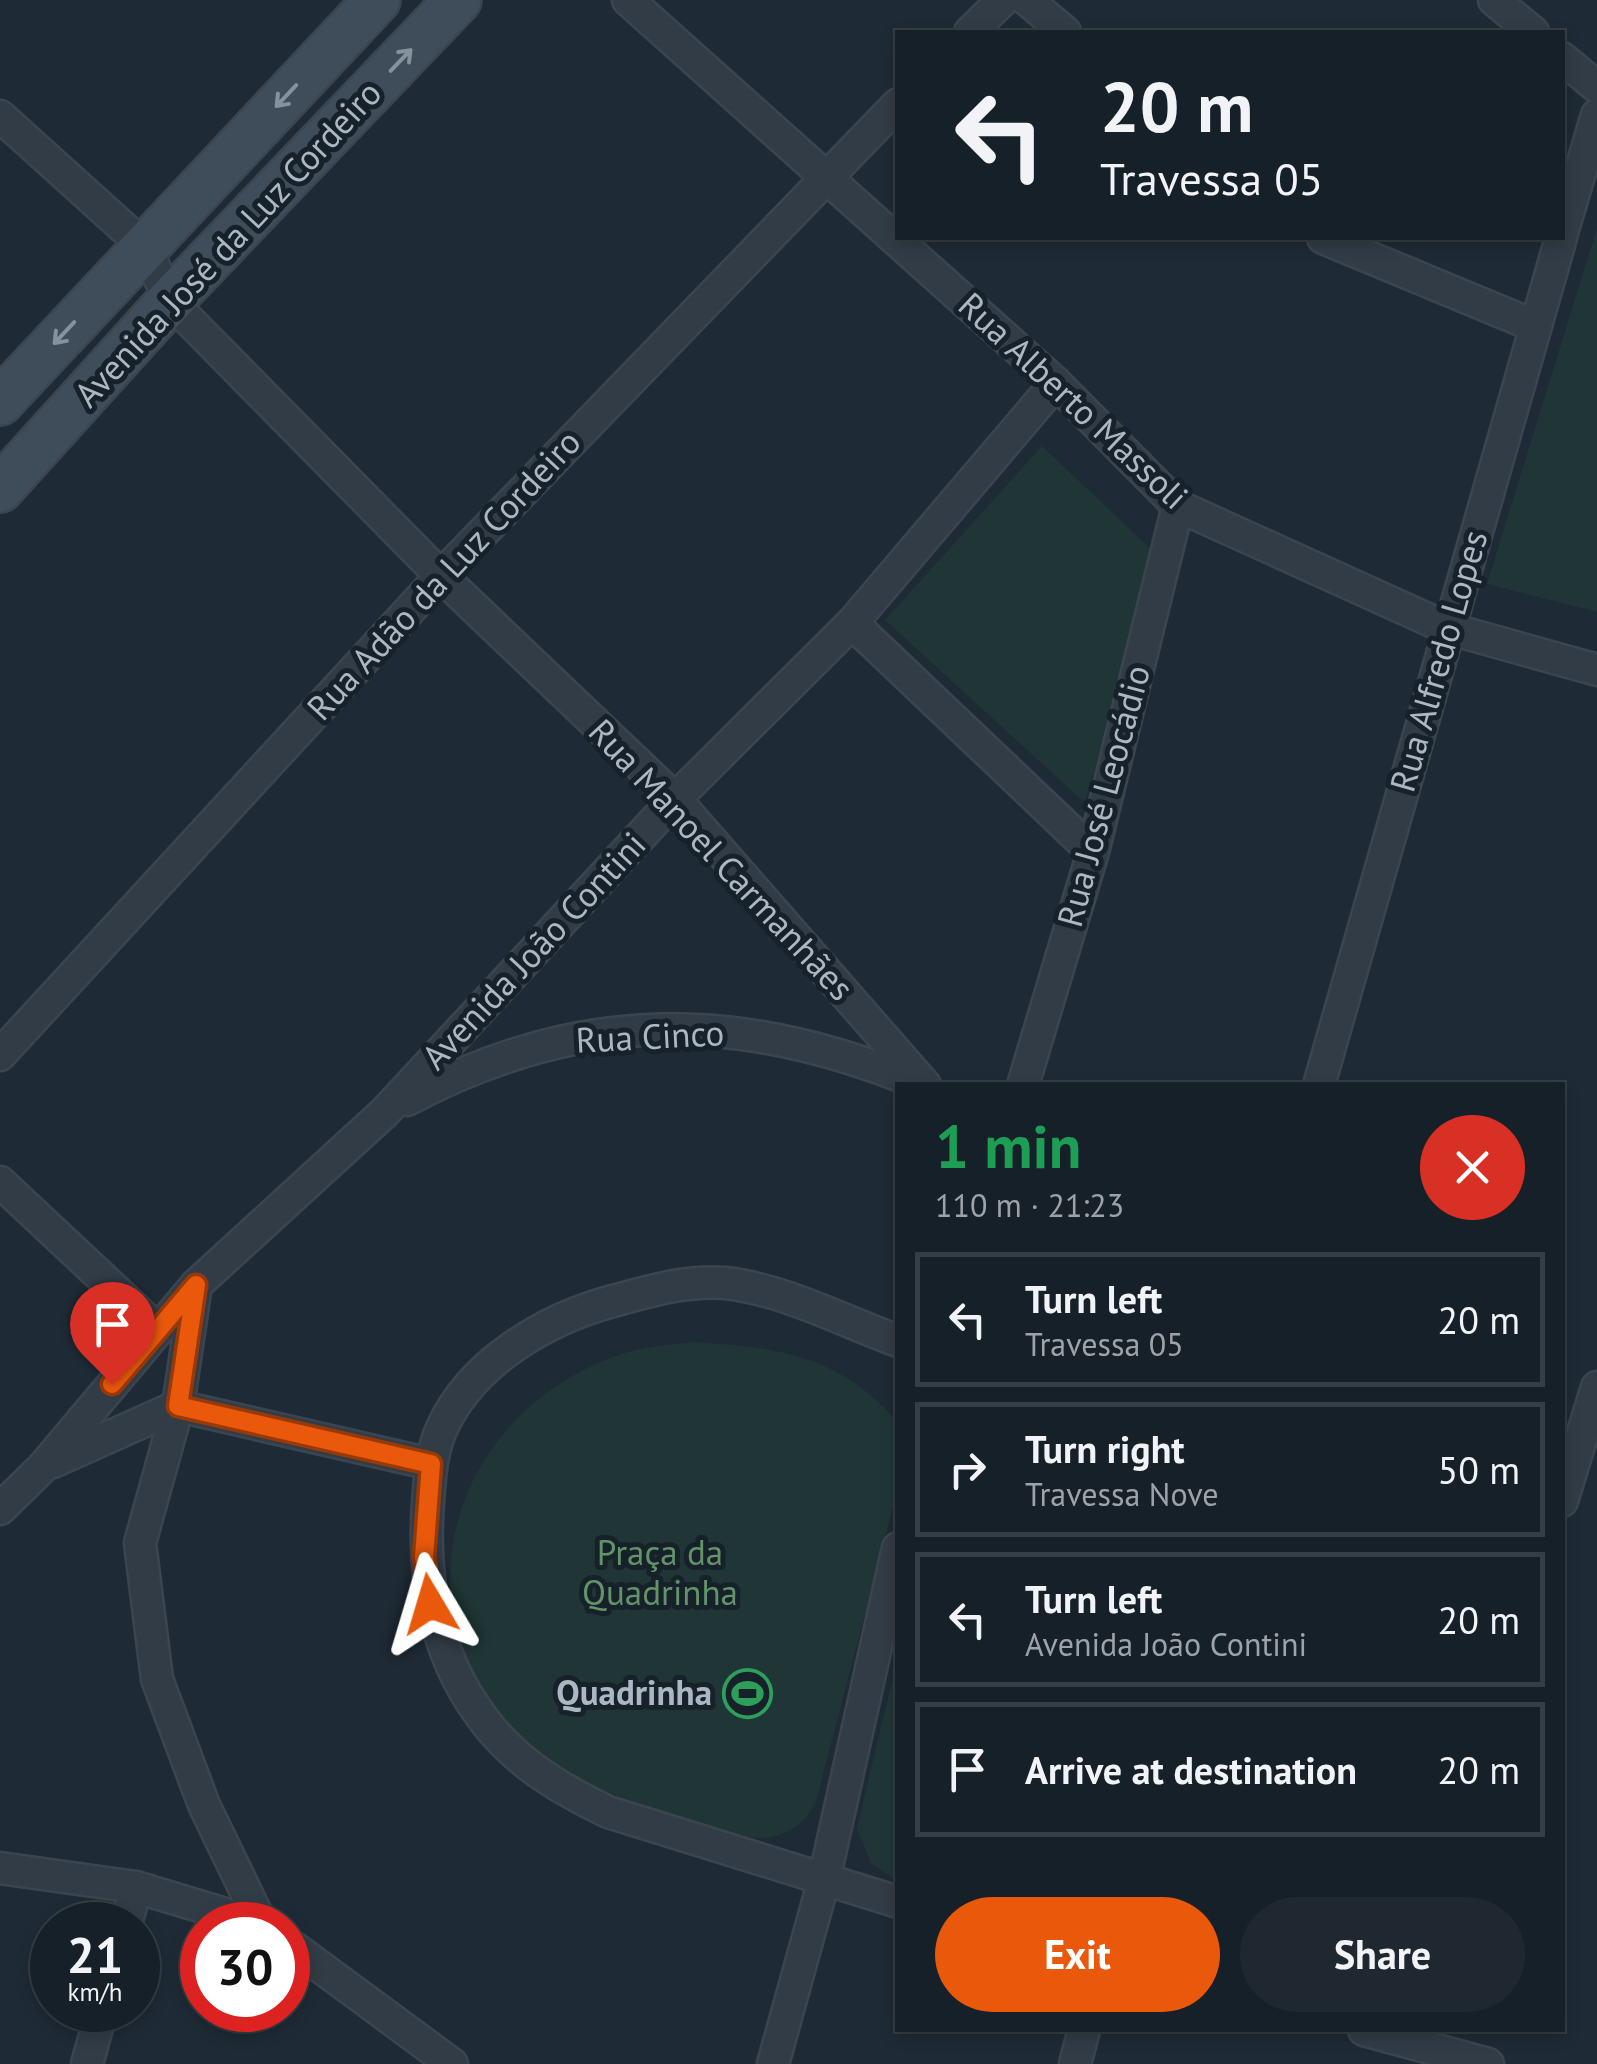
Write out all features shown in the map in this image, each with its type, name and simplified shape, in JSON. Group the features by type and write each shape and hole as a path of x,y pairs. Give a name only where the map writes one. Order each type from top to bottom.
{"street":[{"name":"Avenida José da Luz Cordeiro","path":"0,402 377,0"},
{"name":"Avenida José da Luz Cordeiro","path":"0,489 170,301 458,0"},
{"name":"Rua Alberto Massoli","path":"628,0 895,236"},
{"path":"972,30 1003,0"},
{"path":"1027,0 1063,30"},
{"path":"1494,0 1530,30"},
{"path":"1565,60 1597,87"},
{"name":"Rua Adão da Luz Cordeiro","path":"0,1055 441,576 895,107"},
{"name":"Rua Alfredo Lopes","path":"1565,225 1597,115"},
{"path":"0,116 145,247"},
{"name":"Rua Alberto Massoli","path":"899,240 1056,382 1178,506 1447,628 1597,670"},
{"path":"1329,240 1535,326"},
{"name":"Rua Alfredo Lopes","path":"1320,1082 1561,240"},
{"name":"Rua Manoel Carmanhães","path":"145,247 170,301 441,576 675,799 921,1082"},
{"name":"Avenida João Contini","path":"0,1509 43,1467 196,1285 385,1112 675,799 852,623 1056,382"},
{"name":"Rua José Leocádio","path":"1023,1082 1093,852 1178,506"},
{"path":"852,623 1093,852"},
{"name":"Rua Cinco","path":"385,1112 457,1074 518,1052 612,1032 693,1028 774,1036 852,1056 917,1082"},
{"path":"0,1182 157,1328"},
{"path":"895,1340 771,1294 725,1284 671,1285 565,1314 485,1370 442,1428 431,1464 424,1557 430,1604 458,1678 492,1730 526,1764 565,1791 608,1812 895,1901"},
{"path":"196,1285 178,1406 140,1542 157,1679 204,1805 251,1902"},
{"path":"1565,1491 1597,1387"},
{"path":"43,1467 178,1406 431,1464"},
{"path":"773,2064 824,1880 895,1561"},
{"path":"0,1868 136,1886 188,1902"},
{"path":"132,1902 136,1886"},
{"path":"310,1960 452,2064"},
{"path":"87,2064 96,2032"},
{"path":"1075,2064 1083,2032"},
{"path":"1370,2032 1488,2064"}],"green space":[{"path":"1597,228 1597,612 1487,584"},
{"path":"1042,446 1156,554 1085,803 885,620"},
{"name":"Praça da Quadrinha","path":"693,1342 753,1347 805,1359 852,1382 895,1419 895,1500 816,1801 804,1820 778,1835 746,1837 630,1801 548,1761 525,1742 484,1693 460,1640 450,1585 456,1530 474,1478 506,1430 550,1390 605,1360"},
{"path":"895,1668 895,1880 871,1863 857,1828"}],"place":[{"name":"Quadrinha","path":"747,1693"}],"route":[{"path":"112,1384 196,1285 178,1406 431,1464 424,1557 430,1604"}]}
